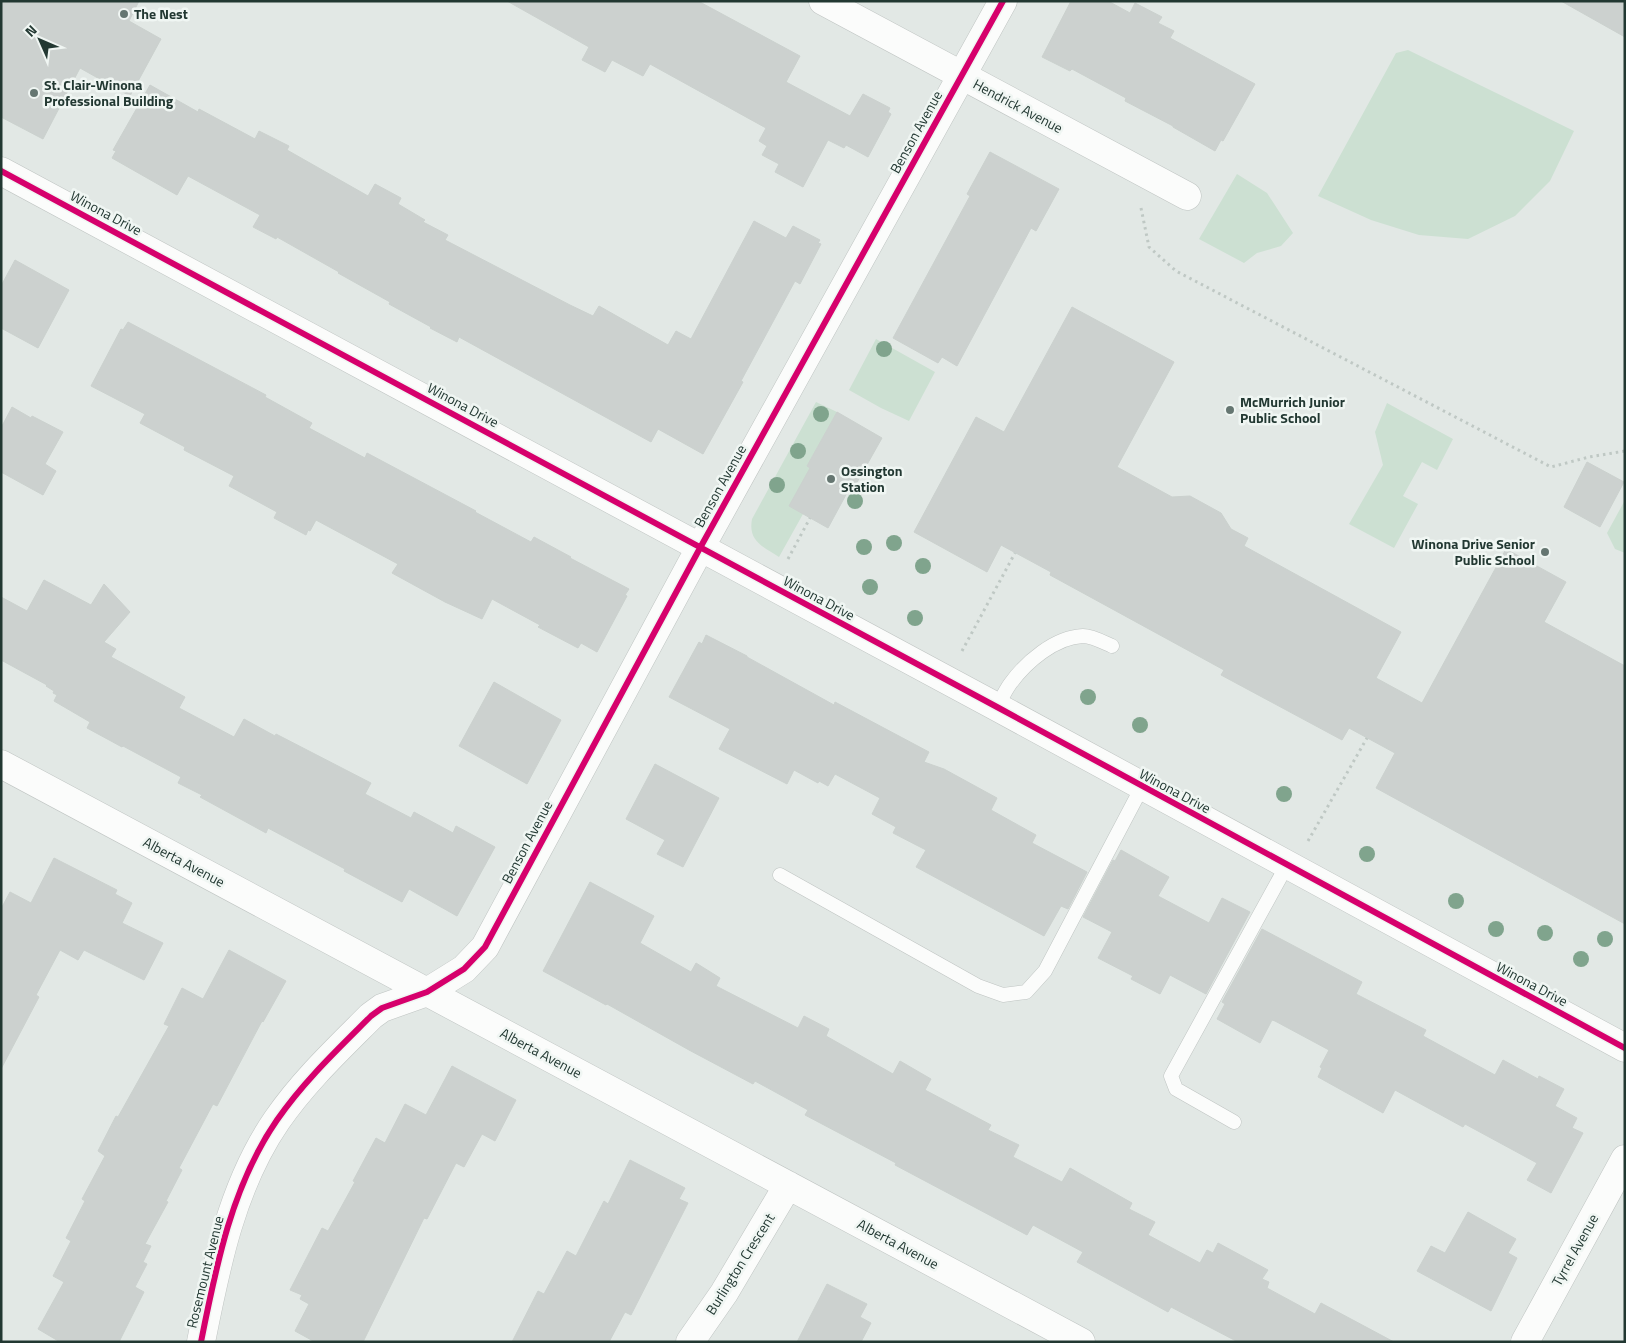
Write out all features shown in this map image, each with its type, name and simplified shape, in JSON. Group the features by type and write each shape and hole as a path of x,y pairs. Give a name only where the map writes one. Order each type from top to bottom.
{"street":[{"name":"Hendrick Avenue","path":"823,1 1187,196"},
{"name":"Benson Avenue","path":"427,992 464,969 485,947 700,548 1003,1"},
{"name":"Winona Drive","path":"1,171 997,707 1625,1048"},
{"name":"Alberta Avenue","path":"2,765 1081,1342"},
{"name":"Rosemount Avenue","path":"201,1342 217,1263 233,1212 251,1165 276,1121 303,1086 371,1016 382,1008 427,992"},
{"name":"Tyrrel Avenue","path":"1525,1342 1625,1159"},
{"name":"Burlington Crescent","path":"690,1342 724,1294 788,1185"}],"lane":[{"path":"997,707 1010,684 1025,666 1067,638 1084,636 1112,646"},
{"path":"780,875 978,986 1003,996 1026,992 1045,971 1142,787"},
{"path":"1234,1122 1176,1089 1171,1076 1287,865"}],"path":[{"path":"1141,205 1149,246 1176,271 1551,467 1589,457 1625,451"},
{"path":"785,564 810,518"},
{"path":"966,642 1015,553"},
{"path":"1307,844 1366,738"}],"green space":[{"path":"1408,50 1574,131 1550,181 1515,216 1468,239 1419,235 1371,220 1318,196 1396,53"},
{"path":"1237,174 1267,193 1293,233 1281,246 1257,253 1244,263 1199,239"},
{"path":"876,339 935,372 909,421 849,390"},
{"path":"816,402 837,412 807,466 810,468 803,514 779,557 762,546 754,538 751,526 752,519"},
{"path":"1387,403 1453,439 1437,470 1422,462 1403,496 1418,504 1394,548 1349,524 1383,465 1375,432"},
{"path":"1625,500 1625,553 1615,549 1607,533"}],"building":[{"path":"1,1 139,1 129,21 161,39 130,96 80,68 43,139 1,117"},
{"path":"507,1 698,1 800,56 786,82 850,116 863,94 890,108 888,112 891,114 868,157 846,145 844,148 828,140 803,187 775,172 779,164 762,155 767,146 759,141 766,128 650,64 643,76 612,60 605,72 582,60 589,47"},
{"path":"1071,1 1108,1 1130,13 1135,3 1162,17 1158,23 1174,31 1170,38 1255,84 1223,141 1221,140 1215,151 1125,101 1126,98 1072,69 1070,71 1042,57"},
{"path":"1561,1 1625,1 1625,37"},
{"path":"150,85 198,112 199,109 255,139 259,131 289,146 287,150 368,196 375,184 401,198 398,204 425,220 423,222 448,235 445,240 593,316 599,306 668,345 676,331 691,339 754,221 786,238 793,226 820,240 818,243 821,244 800,284 795,281 741,381 743,382 703,454 658,429 651,442 459,337 457,342 430,328 339,272 277,237 276,239 253,227 260,215 188,176 177,195 112,158 116,151 113,150"},
{"path":"990,152 1059,189 1036,231 1031,228 957,366 942,357 938,363 893,338 970,196 967,194"},
{"path":"15,260 69,290 38,348 1,328 1,286"},
{"path":"1072,307 1174,362 1117,467 1172,497 1190,496 1221,513 1231,529 1248,538 1244,546 1401,632 1376,678 1422,703 1506,549 1566,582 1544,622 1625,666 1625,924 1376,788 1395,753 1349,728 1342,740 1221,675 1224,670 1050,575 1051,572 1001,545 987,572 914,532 976,417 1004,432"},
{"path":"128,322 266,395 265,397 312,423 309,428 365,458 367,453 531,542 534,537 629,589 597,652 581,643 578,648 538,627 540,625 492,599 482,619 445,602 392,573 398,564 316,520 306,535 274,518 277,512 229,486 234,476 184,450 185,447 140,423 145,414 91,386 121,329 123,330"},
{"path":"12,407 31,418 32,416 63,432 45,464 56,471 43,495 1,472 1,428"},
{"name":"Ossington Station","path":"837,412 882,438 851,493 848,491 828,528 789,506 810,468 807,466"},
{"path":"1587,462 1624,482 1600,527 1564,507"},
{"path":"44,580 91,605 104,584 130,612 104,642 116,649 111,657 185,697 179,708 234,737 244,719 371,783 365,794 411,818 414,812 453,833 456,826 495,847 457,916 409,889 402,902 268,828 266,833 200,797 202,795 178,783 181,777 87,728 90,722 54,701 57,695 47,685 1,660 1,597 27,611"},
{"path":"706,635 834,705 835,702 929,752 924,762 944,769 997,798 991,810 1036,835 1032,843 1087,872 1068,909 1061,906 1044,936 916,867 926,850 893,833 896,827 872,814 880,798 835,774 828,786 819,781 818,783 794,770 787,784 719,749 730,729 669,697 699,642 702,644"},
{"path":"494,682 561,720 527,784 459,746"},
{"path":"655,764 719,798 683,867 657,854 665,840 626,819"},
{"path":"1121,850 1169,877 1158,896 1209,923 1222,898 1250,912 1206,994 1170,975 1160,994 1131,979 1133,976 1098,958 1112,932 1083,917 1113,860 1115,861"},
{"path":"54,858 117,890 115,894 132,903 122,923 163,943 144,980 84,950 78,960 60,950 36,995 39,997 1,1069 1,909 10,892 31,903"},
{"path":"590,882 654,916 640,943 691,972 696,963 720,978 716,986 798,1028 804,1016 829,1029 826,1036 893,1074 900,1061 931,1079 925,1090 991,1125 988,1130 1019,1145 1013,1157 1062,1182 1070,1168 1132,1203 1129,1209 1155,1222 1148,1235 1200,1263 1207,1250 1213,1253 1218,1243 1268,1270 1262,1279 1269,1282 1267,1288 1315,1314 1321,1303 1394,1342 1238,1342 1171,1307 1168,1312 1077,1262 1083,1252 1033,1225 1027,1235 805,1115 808,1110 755,1081 753,1084 543,971"},
{"path":"1262,929 1362,982 1356,994 1426,1030 1423,1036 1495,1075 1503,1060 1538,1079 1539,1076 1564,1089 1555,1106 1577,1118 1572,1128 1583,1133 1551,1193 1527,1180 1537,1163 1465,1124 1463,1127 1395,1090 1383,1113 1318,1077 1322,1068 1320,1067 1329,1050 1275,1021 1272,1020 1260,1043 1217,1019 1225,1004 1222,1002"},
{"path":"229,950 286,981 262,1021 217,1106 213,1104 179,1168 182,1170 166,1201 168,1202 145,1244 151,1246 143,1262 147,1264 135,1287 144,1292 119,1342 60,1342 38,1329 64,1282 53,1276 71,1241 66,1238 85,1201 82,1199 105,1156 98,1151 116,1116 118,1117 169,1026 164,1024 182,988 203,999"},
{"path":"452,1066 516,1100 495,1141 482,1134 464,1167 456,1163 427,1219 424,1218 363,1342 315,1342 295,1331 309,1304 300,1299 302,1295 290,1290 322,1228 328,1231 355,1182 353,1181 376,1138 385,1143 405,1104 426,1115"},
{"path":"630,1160 685,1188 679,1199 688,1203 631,1315 625,1312 609,1342 512,1342 538,1291 544,1294 567,1251 576,1256 604,1201 608,1204"},
{"path":"1468,1212 1516,1239 1508,1253 1517,1258 1491,1311 1417,1271 1431,1246 1445,1253"},
{"path":"827,1284 867,1304 860,1317 871,1323 861,1342 797,1342"}],"cycle path":[{"path":"201,1342 213,1284 228,1227 248,1171 261,1145 298,1092 371,1016 382,1008 427,992 464,969 485,947 700,548 1003,1"},
{"path":"1,171 997,707 1625,1048"}],"place":[{"name":"The Nest","path":"124,14"},
{"name":"St. Clair-Winona Professional Building","path":"34,93"},
{"name":"McMurrich Junior Public School","path":"1230,410"},
{"name":"Ossington Station","path":"831,479"},
{"name":"Winona Drive Senior Public School","path":"1545,552"}]}
